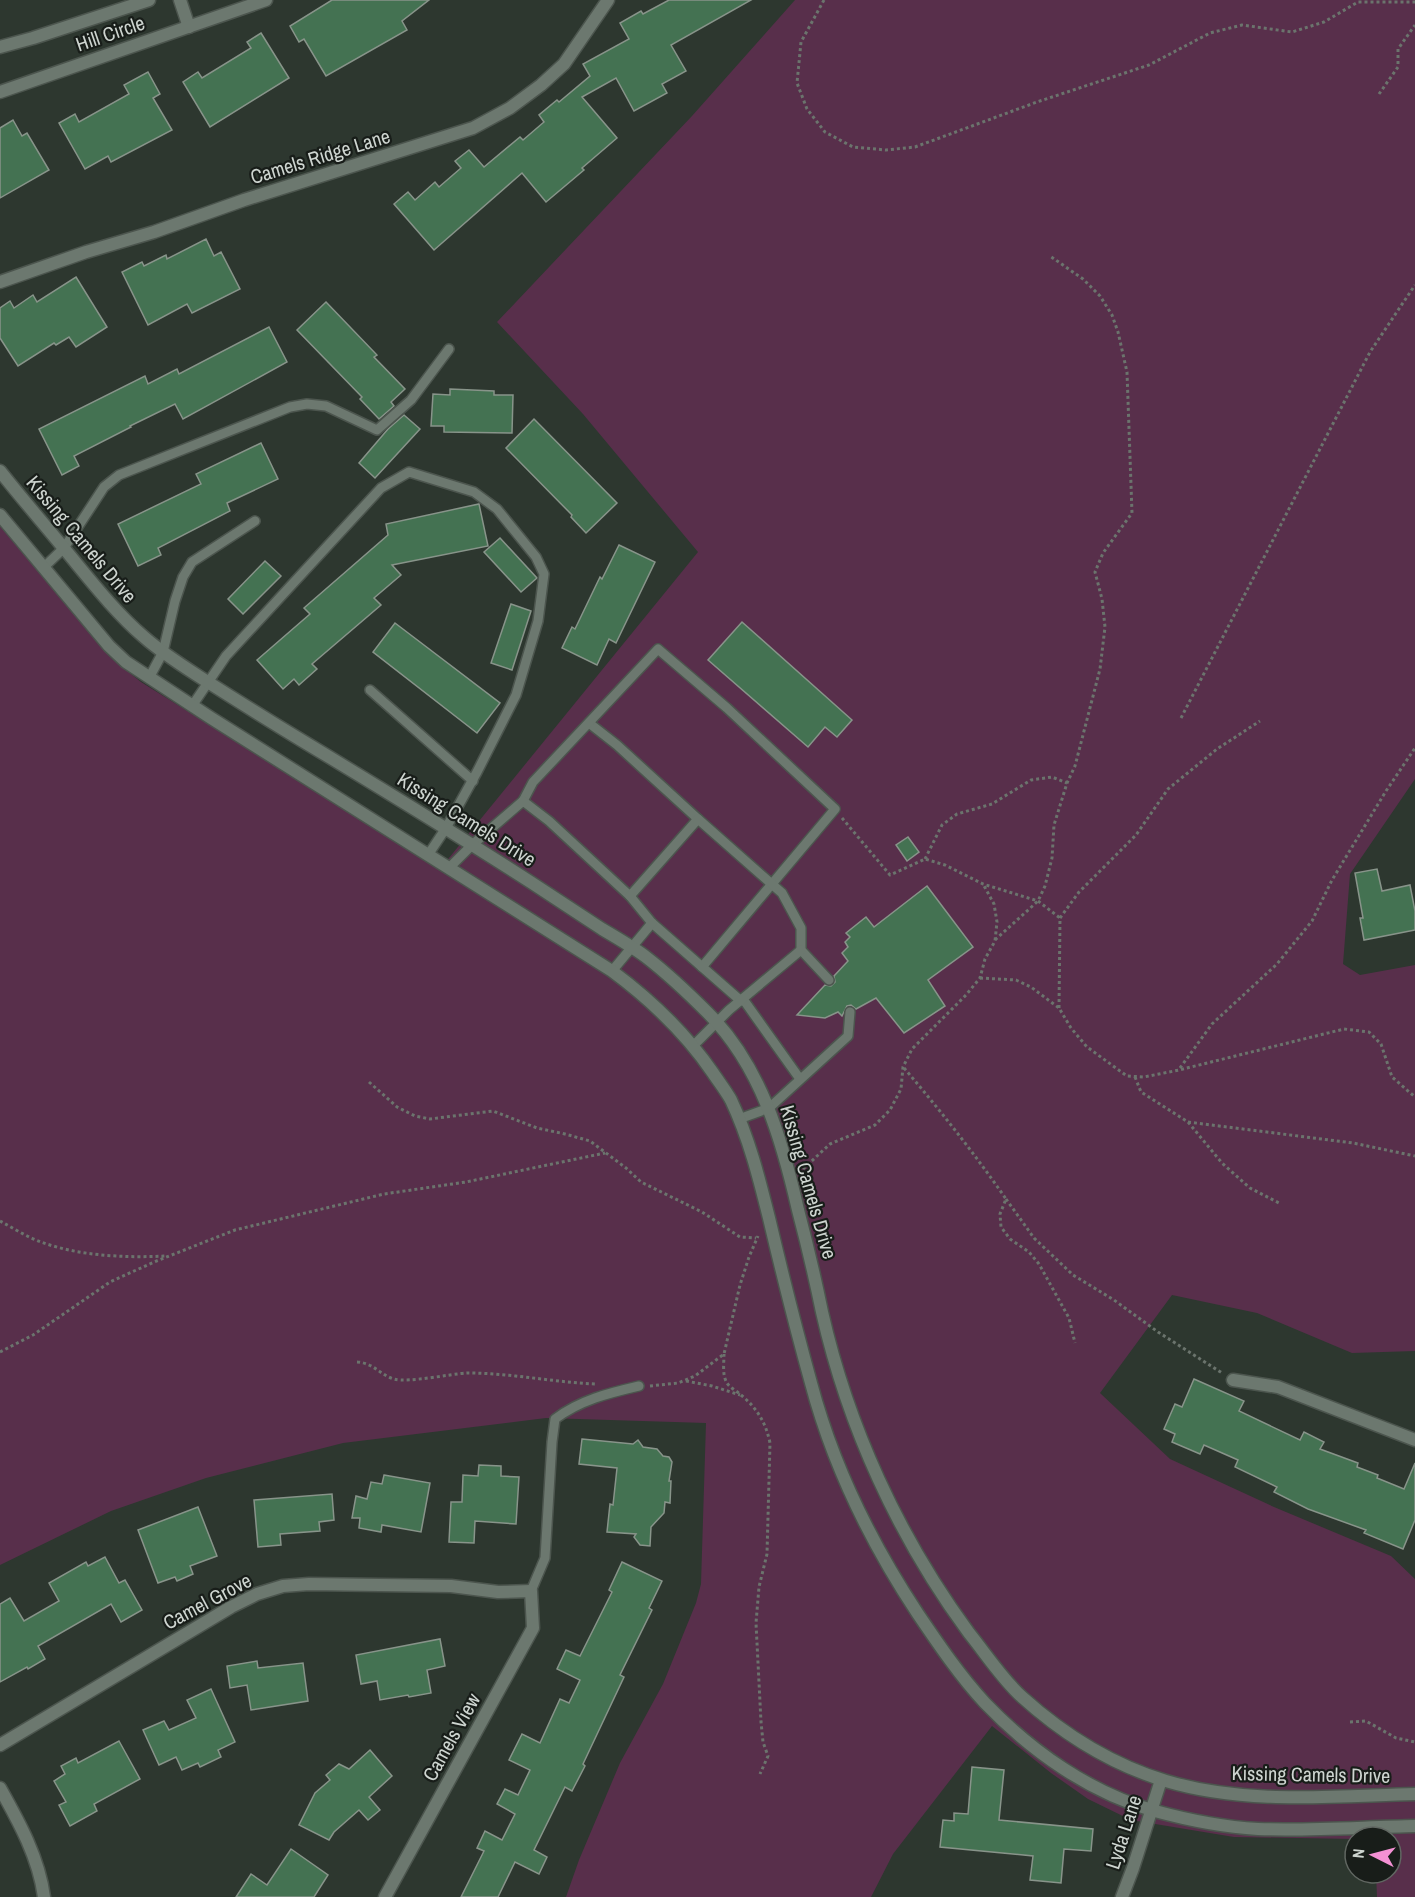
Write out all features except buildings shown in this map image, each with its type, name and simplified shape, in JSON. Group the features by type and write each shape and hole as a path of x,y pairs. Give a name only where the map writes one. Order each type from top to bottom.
{"street":[{"name":"Hill Circle","path":"0,47 33,39 149,0"},
{"path":"180,0 189,27"},
{"name":"Hill Circle","path":"0,92 266,0"},
{"name":"Camels Ridge Lane","path":"0,282 255,197 473,128 510,108 564,64 608,0"},
{"name":"Kissing Camels Drive","path":"0,471 120,615 145,639 208,682 446,828 633,948 717,1022 732,1042 770,1108 792,1183 828,1338 844,1393 868,1458 936,1585 990,1660 1017,1693 1073,1737 1129,1767 1161,1780 1242,1795 1415,1794"},
{"path":"0,515 109,646 126,662 192,706 612,970 660,1010 693,1046 729,1097 752,1155 811,1384 833,1452 848,1489 872,1538 902,1590 946,1655 986,1703 1023,1738 1059,1765 1094,1786 1151,1810 1224,1826 1259,1829 1415,1826"},
{"path":"1233,1380 1278,1387 1415,1440"},
{"name":"Camel Grove","path":"0,1745 231,1607 257,1594 282,1586 321,1584 451,1586 498,1592 531,1590"},
{"name":"Camels View","path":"386,1897 533,1628 531,1590"},
{"name":"Lyda Lane","path":"1122,1897 1161,1780"},
{"path":"0,1788 30,1845 44,1897"}],"lane":[{"path":"43,568 64,548 104,487 119,475 290,407 307,404 326,406 377,430 411,400 448,349"},
{"path":"192,706 226,657 381,488 409,472 474,492 497,510 536,557 544,574 538,621 516,694 473,781 428,855"},
{"path":"149,678 163,652 183,577 192,562 255,520"},
{"path":"449,868 523,801 533,782 658,649 727,708 835,809 702,967"},
{"path":"370,690 473,781"},
{"path":"589,723 617,745 782,893 801,928 801,950 829,980"},
{"path":"523,801 549,821 630,896 652,923 742,1000 800,1080"},
{"path":"630,896 698,819"},
{"path":"612,970 652,923"},
{"path":"693,1046 717,1022 801,950"},
{"path":"739,1119 770,1108 848,1036 850,1012"},
{"path":"531,1590 545,1558 555,1419 566,1411 598,1396 639,1386"}],"path":[{"path":"824,0 801,42 797,82 807,109 825,132 854,147 886,150 915,147 1037,102 1149,65 1210,33 1242,25 1292,32 1324,22 1358,2 1415,2"},
{"path":"1379,94 1398,67 1398,49 1415,25"},
{"path":"792,1183 806,1166 830,1144 875,1125 890,1110 901,1089 903,1067 912,1049 980,978 985,959 995,941 1038,901 1045,886 1052,858 1054,825 1067,783 1075,766 1100,669 1105,627 1102,599 1095,572 1103,553 1132,513 1126,372 1118,332 1112,315 1100,296 1083,279 1050,256"},
{"path":"1181,718 1370,352 1415,285"},
{"path":"1059,1008 1060,918 1079,892 1136,835 1168,789 1217,749 1260,722"},
{"path":"1179,1070 1212,1024 1277,964 1312,921 1332,880 1415,748"},
{"path":"835,809 890,875 925,859 942,825 957,814 992,804 1031,780 1052,777 1067,783"},
{"path":"925,859 945,865 983,884 1038,901 1060,918"},
{"path":"983,884 994,904 997,922 995,941"},
{"path":"980,978 1016,980 1031,987 1059,1008 1071,1028 1087,1047 1127,1076 1144,1077 1179,1070 1344,1029 1369,1032 1381,1044 1392,1077 1415,1097"},
{"path":"903,1067 978,1159 1034,1238 1073,1275 1233,1380"},
{"path":"1135,1077 1141,1092 1188,1122 1222,1163 1250,1188 1279,1203"},
{"path":"369,1082 397,1107 415,1116 430,1119 493,1111 537,1128 590,1142 626,1168 640,1182 702,1212 740,1237 756,1238"},
{"path":"1188,1122 1353,1143 1415,1156"},
{"path":"0,1352 33,1335 110,1282 235,1230 384,1194 466,1182 605,1153"},
{"path":"1006,1199 1000,1214 1001,1227 1010,1239 1029,1252 1039,1264 1069,1318 1075,1343"},
{"path":"760,1774 768,1756 763,1742 761,1722 756,1623 759,1587 767,1554 770,1443 766,1427 756,1411 727,1384 724,1377 724,1354 740,1285 756,1238 769,1220"},
{"path":"0,1221 39,1242 58,1248 143,1257 171,1256"},
{"path":"639,1386 684,1381 695,1376 724,1354"},
{"path":"357,1362 367,1363 395,1379 465,1373 509,1374 604,1384"},
{"path":"684,1381 712,1386 742,1396"},
{"path":"1350,1722 1366,1721 1396,1738 1415,1742"}],"shaded area":[{"path":"795,0 1415,0 1415,779 1350,874 1343,964 1360,975 1415,965 1415,1351 1352,1353 1257,1313 1172,1295 1100,1393 1170,1459 1274,1507 1391,1556 1415,1579 1415,1897 1377,1897 1376,1885 1403,1885 1403,1825 1343,1825 1343,1839 1234,1837 1131,1820 1088,1799 992,1726 893,1854 871,1897 566,1897 620,1763 663,1684 696,1603 701,1584 706,1423 546,1418 343,1443 206,1478 111,1511 0,1565 0,526 111,658 141,682 440,869 698,552 583,414 497,322 692,116"}]}
